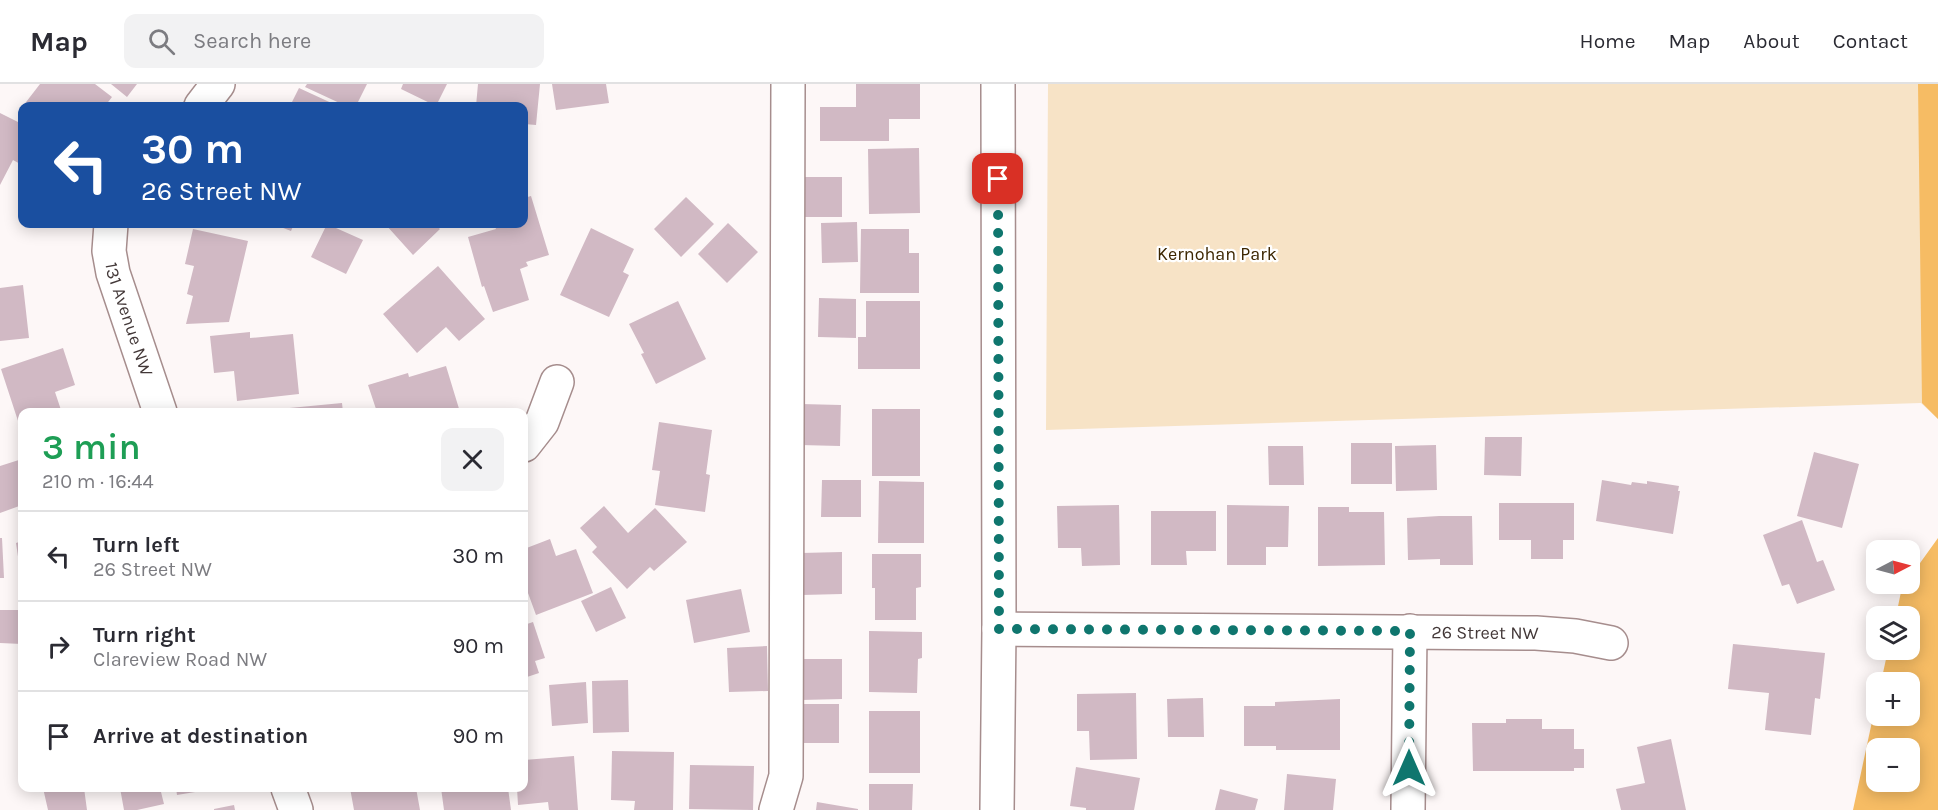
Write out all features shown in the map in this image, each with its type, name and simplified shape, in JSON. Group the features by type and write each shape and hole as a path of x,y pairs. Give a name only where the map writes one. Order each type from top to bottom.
{"street":[{"path":"204,102 218,84"},
{"path":"776,810 786,776 788,84"},
{"path":"998,84 998,810"},
{"name":"131 Avenue NW","path":"111,228 109,251 113,273 159,408"},
{"path":"528,440 542,422 557,382"},
{"name":"26 Street NW","path":"999,629 1536,633 1611,642"},
{"path":"1408,810 1410,631"},
{"path":"289,792 296,810"}],"green space":[{"name":"Kernohan Park","path":"1048,84 1938,84 1938,419 1921,403 1046,430"}],"shaded area":[{"path":"1918,84 1938,84 1938,419 1922,403"},
{"path":"1938,538 1938,810 1853,810 1866,750 1866,792 1920,792 1920,738 1868,738 1871,726 1920,726 1920,672 1883,672 1886,660 1920,660 1920,606 1898,606 1901,594 1920,594 1920,563"}],"building":[{"path":"40,84 95,84 112,97 108,102 26,102"},
{"path":"111,84 137,84 127,97"},
{"path":"307,84 367,84 358,102 337,102 305,87"},
{"path":"403,84 447,84 438,102 428,102 401,89"},
{"path":"478,84 540,84 536,125 528,124 528,102 476,102"},
{"path":"552,84 606,84 609,103 556,110"},
{"path":"856,84 920,84 920,119 889,119 889,141 820,141 820,107 856,107"},
{"path":"299,88 329,102 292,102"},
{"path":"0,113 18,122 18,163 13,160 0,185"},
{"path":"919,148 920,213 869,214 868,149"},
{"path":"801,177 842,177 842,217 801,217"},
{"path":"531,196 549,255 526,262 528,266 520,269 529,300 493,312 484,286 482,287 468,237 496,228 528,228 528,197"},
{"path":"686,197 714,224 681,257 654,229"},
{"path":"857,222 858,262 822,263 821,223"},
{"path":"728,223 758,252 727,283 698,254"},
{"path":"325,228 336,228 363,240 346,274 311,257"},
{"path":"389,228 440,229 413,255"},
{"path":"591,228 634,249 623,272 629,275 609,317 560,295"},
{"path":"193,229 248,241 229,322 186,324 193,296 187,294 194,266 185,264"},
{"path":"861,229 909,229 909,253 919,253 919,293 860,293"},
{"path":"438,266 485,319 459,341 446,327 417,353 383,314"},
{"path":"23,285 29,338 0,341 0,288"},
{"path":"819,298 856,299 856,338 818,337"},
{"path":"678,301 706,359 656,384 629,324"},
{"path":"866,301 920,301 920,369 858,369 858,337 866,337"},
{"path":"250,332 250,338 293,334 299,394 237,401 234,371 214,373 210,336"},
{"path":"63,348 75,385 55,392 60,408 18,408 18,421 1,369"},
{"path":"446,366 459,408 376,408 368,385 408,373 409,377"},
{"path":"342,403 343,408 290,408"},
{"path":"801,404 841,405 840,446 800,445"},
{"path":"872,409 920,409 920,476 872,476"},
{"path":"659,422 712,430 706,474 710,475 705,512 655,505 660,471 652,470"},
{"path":"1485,437 1522,437 1521,476 1484,475"},
{"path":"1351,443 1392,443 1392,484 1351,484"},
{"path":"1436,445 1437,490 1396,491 1395,446"},
{"path":"1268,446 1303,446 1304,485 1269,485"},
{"path":"1814,452 1859,464 1842,528 1797,516"},
{"path":"18,460 18,506 0,513 0,466"},
{"path":"822,480 861,480 861,517 821,517"},
{"path":"1602,480 1631,485 1632,482 1647,484 1647,481 1679,486 1673,534 1596,521"},
{"path":"879,481 924,482 924,543 878,543"},
{"path":"1499,503 1574,503 1574,540 1563,540 1563,559 1531,559 1531,540 1499,540"},
{"path":"1119,505 1120,565 1082,566 1081,548 1058,548 1057,506"},
{"path":"1227,505 1289,506 1288,547 1266,547 1266,565 1227,565"},
{"path":"604,506 628,533 655,508 687,542 654,571 650,567 627,589 592,552 597,547 580,528"},
{"path":"1318,507 1349,507 1349,512 1384,512 1385,565 1318,566"},
{"path":"1151,511 1216,511 1216,551 1186,551 1187,565 1151,565"},
{"path":"1472,516 1473,565 1440,565 1440,559 1408,560 1407,518"},
{"path":"1802,520 1817,562 1823,560 1835,590 1797,604 1789,584 1782,586 1763,535"},
{"path":"0,538 2,538 4,578 0,578"},
{"path":"550,539 556,556 576,549 593,593 536,615 528,593 528,547"},
{"path":"842,552 842,594 802,595 801,553"},
{"path":"872,554 921,554 921,587 916,588 916,620 875,620"},
{"path":"611,587 626,618 596,632 581,601"},
{"path":"741,589 750,632 694,643 686,600"},
{"path":"0,610 18,610 18,644 0,643"},
{"path":"533,622 545,658 535,661 539,673 528,677 528,624"},
{"path":"869,631 922,632 922,658 918,659 917,693 869,692"},
{"path":"1733,644 1825,653 1820,699 1815,698 1811,735 1765,730 1769,693 1728,689"},
{"path":"767,646 768,691 729,692 727,648"},
{"path":"801,659 842,659 842,699 801,700"},
{"path":"628,680 629,732 593,733 592,681"},
{"path":"586,682 588,723 552,726 549,685"},
{"path":"1136,693 1137,759 1090,760 1089,731 1077,731 1077,694"},
{"path":"1203,698 1204,737 1168,737 1167,699"},
{"path":"1340,699 1340,750 1276,750 1276,746 1244,746 1244,706 1275,706 1275,702"},
{"path":"802,704 839,704 839,743 802,743"},
{"path":"869,711 920,711 920,773 869,773"},
{"path":"1506,719 1542,719 1542,729 1574,729 1574,749 1584,749 1584,768 1574,768 1574,771 1473,771 1472,723 1506,723"},
{"path":"1671,739 1686,810 1621,810 1616,789 1645,783 1637,747"},
{"path":"612,751 674,752 673,810 634,810 635,801 611,800"},
{"path":"574,756 578,810 549,810 548,802 518,805 517,792 528,792 528,760"},
{"path":"690,765 754,766 753,810 689,809"},
{"path":"1076,767 1140,778 1134,810 1086,810 1086,808 1070,806"},
{"path":"1287,774 1336,779 1333,810 1284,810"},
{"path":"869,784 913,784 912,810 869,810"},
{"path":"1220,789 1258,799 1255,810 1215,810"},
{"path":"44,792 85,792 87,810 48,810"},
{"path":"121,792 161,792 164,804 137,810 124,810"},
{"path":"177,792 195,792 177,795"},
{"path":"351,792 417,792 420,810 354,810"},
{"path":"442,792 509,792 511,810 444,810"},
{"path":"817,802 858,809 858,810 816,810"},
{"path":"234,805 235,810 214,810 214,809"}],"route":[{"path":"998,179 999,629 1410,631 1409,768"}]}
